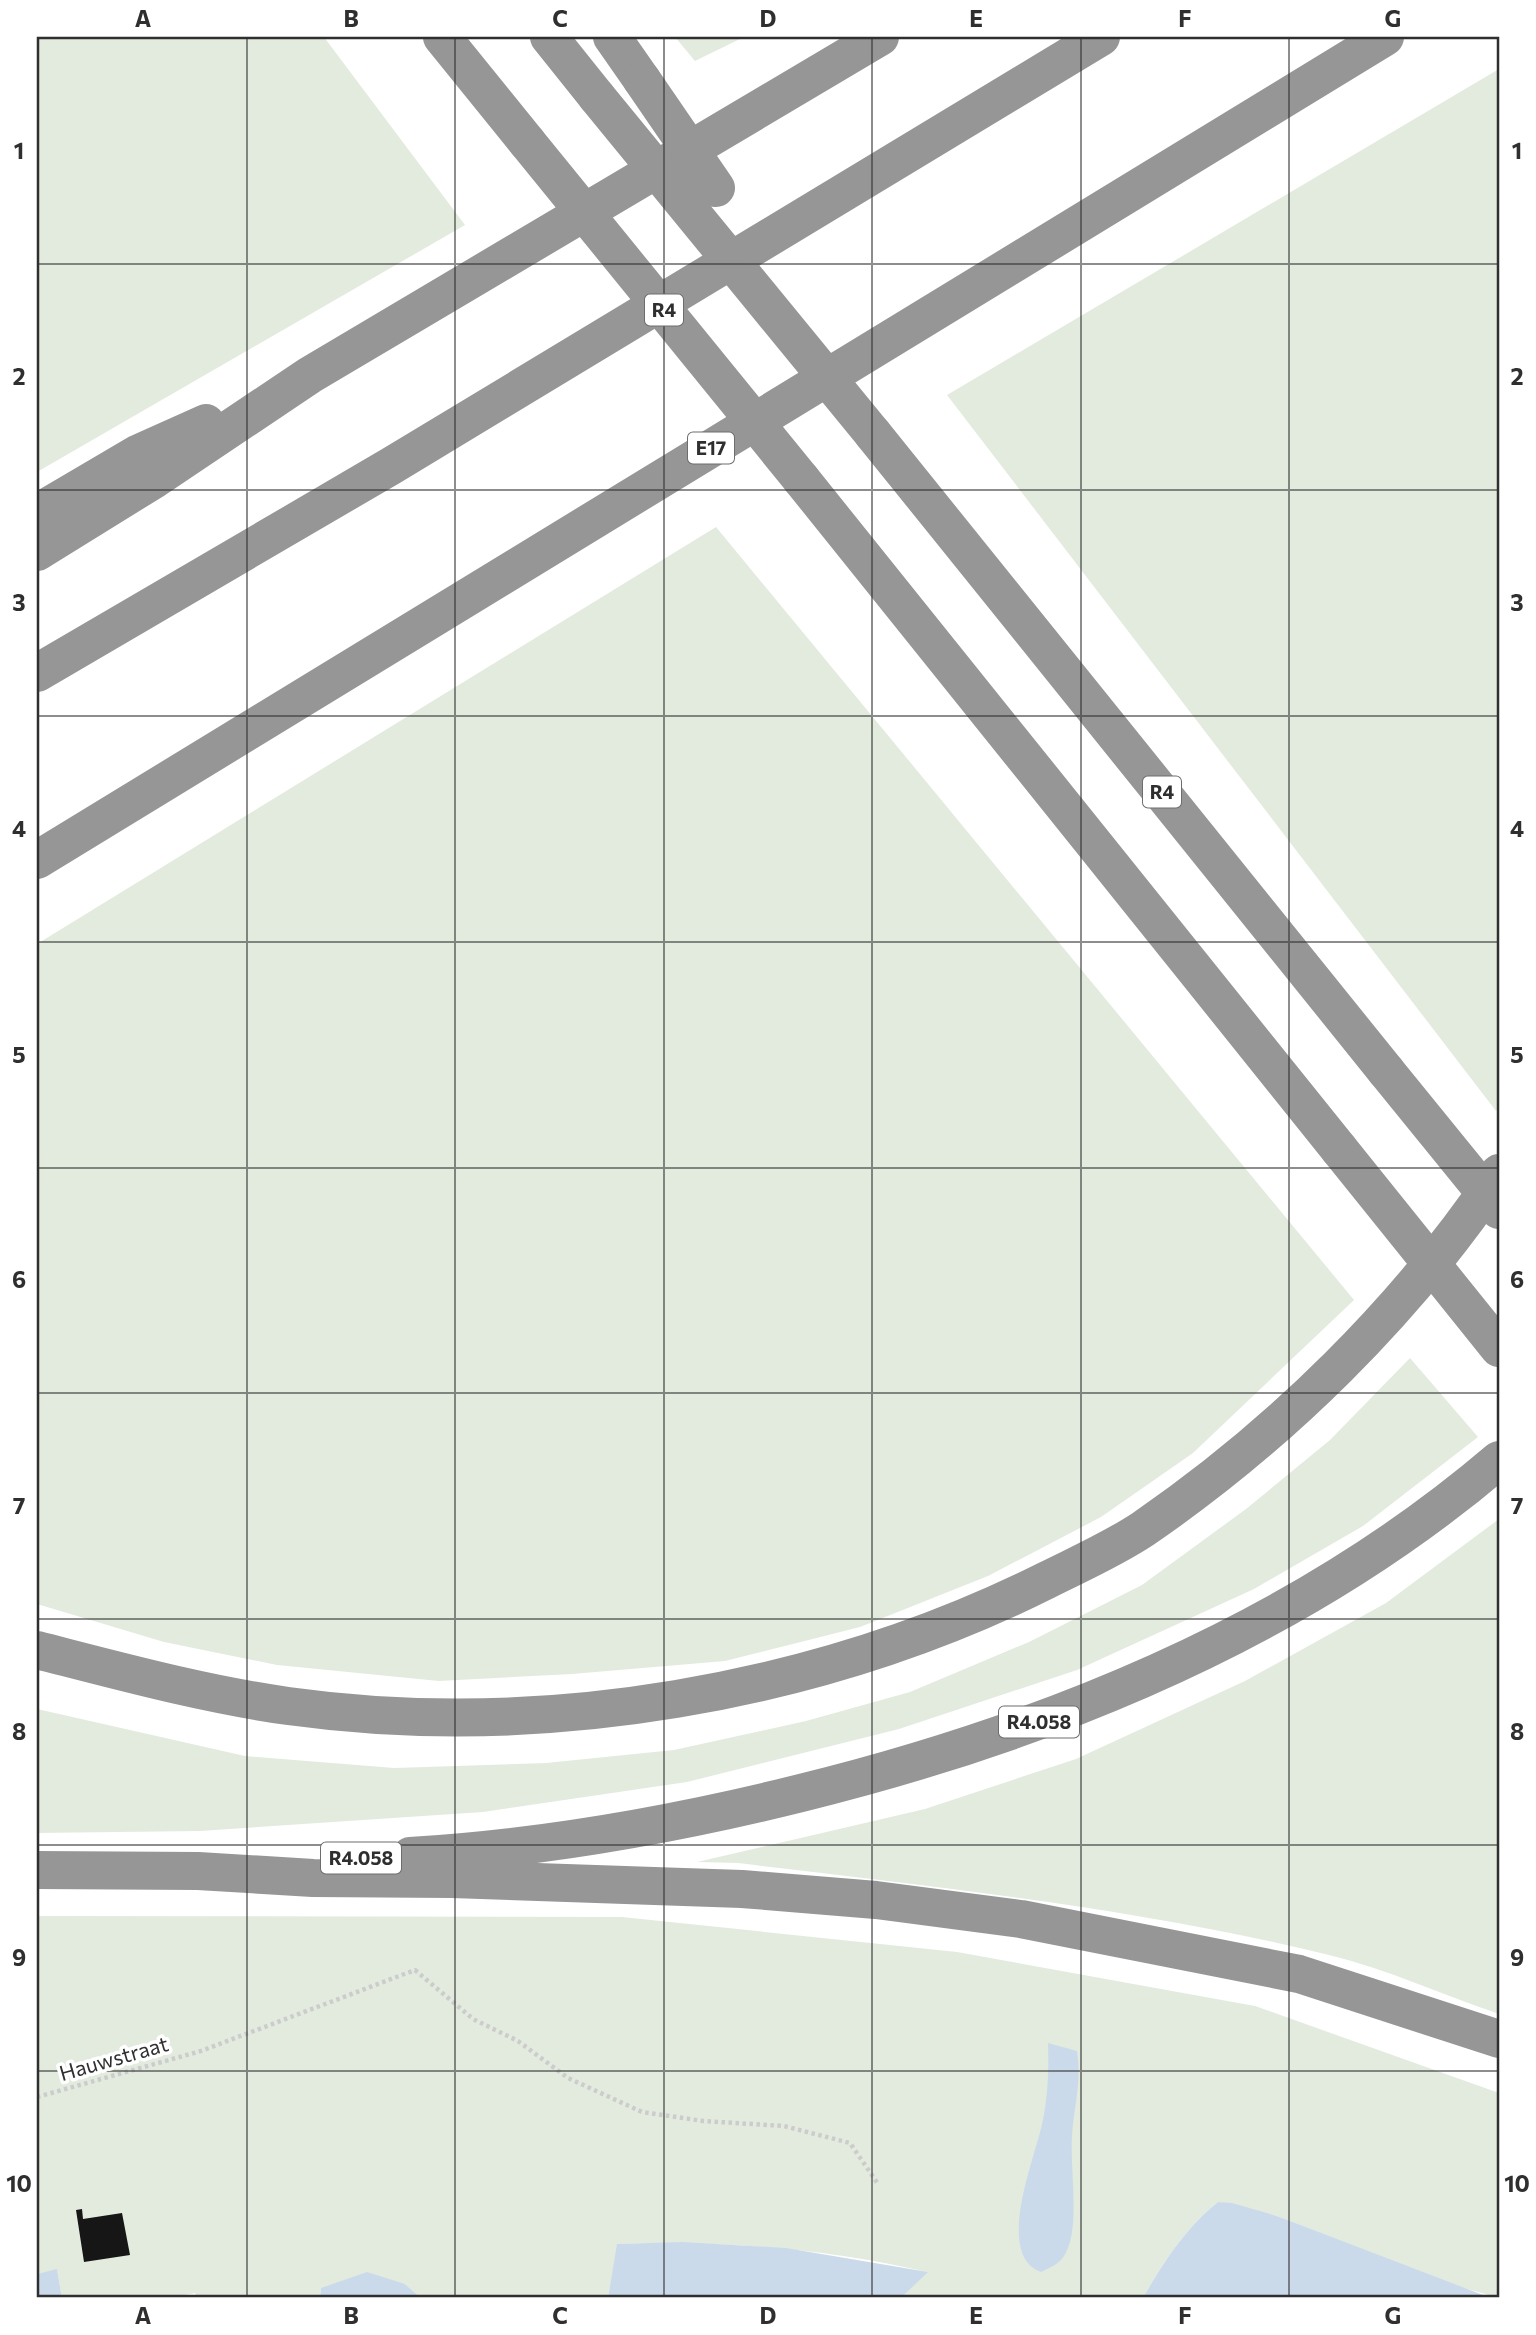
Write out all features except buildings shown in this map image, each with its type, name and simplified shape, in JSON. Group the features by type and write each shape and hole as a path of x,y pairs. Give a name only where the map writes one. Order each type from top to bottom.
{"highway":[{"name":"R4","path":"442,37 802,478 1499,1349"},
{"name":"R4","path":"549,37 717,241 1499,1210"},
{"path":"612,37 716,188 717,241"},
{"path":"37,552 155,479 310,375 880,37"},
{"path":"37,673 391,466 1101,37"},
{"name":"E17","path":"37,860 1385,37"},
{"path":"37,513 139,453 310,375"},
{"path":"37,1650 144,1678 286,1706 432,1717 598,1711 736,1689 860,1657 995,1606 1140,1531 1248,1449 1350,1355 1460,1231 1499,1173"},
{"name":"R4.058","path":"198,1871 457,1853 621,1832 762,1803 897,1769 1050,1719 1207,1650 1336,1579 1458,1496 1499,1460"},
{"path":"37,1870 198,1871 313,1878 452,1879 742,1889 876,1899 1021,1919 1298,1974 1499,2039"}],"path":[{"name":"Hauwstraat","path":"37,2097 201,2051 415,1970 473,2019 519,2041 568,2078 642,2112 703,2121 785,2126 850,2143 878,2184"}],"shaded area":[{"path":"37,37 324,37 465,225 37,472"},
{"path":"675,37 744,37 695,61"},
{"path":"1499,69 1499,1106 1496,1111 947,395"},
{"path":"716,527 1354,1300 1193,1453 1101,1517 988,1576 860,1627 725,1661 572,1674 439,1681 277,1665 164,1642 37,1604 37,944"},
{"path":"1410,1358 1478,1437 1363,1526 1254,1589 1077,1670 899,1729 687,1782 483,1812 200,1831 37,1833 37,1709 245,1756 394,1768 546,1763 674,1750 806,1721 910,1692 1029,1642 1142,1585 1246,1509 1330,1440"},
{"path":"1499,1519 1499,2014 1351,1961 1256,1938 1035,1900 738,1863 697,1862 925,1809 1076,1759 1245,1681 1386,1603"},
{"path":"37,1916 622,1917 957,1952 1255,2006 1499,2093 1499,2298 1450,2284 1277,2216 1218,2202 1196,2222 1176,2246 1143,2298 901,2298 927,2272 812,2252 735,2245 657,2243 618,2244 608,2298 421,2298 405,2284 321,2288 320,2298 197,2298 195,2293 169,2298 62,2298 57,2270 37,2274"}],"water":[{"path":"1048,2043 1077,2051 1079,2073 1072,2136 1074,2208 1071,2236 1061,2260 1041,2272 1027,2262 1020,2246 1019,2227 1026,2181 1046,2104"},
{"path":"1218,2202 1232,2203 1277,2216 1491,2298 1143,2298 1176,2246 1196,2222"},
{"path":"682,2242 786,2248 928,2272 901,2298 608,2298 617,2244"},
{"path":"57,2269 62,2298 37,2298 37,2274"},
{"path":"367,2272 405,2284 421,2298 320,2298 321,2288"}]}
